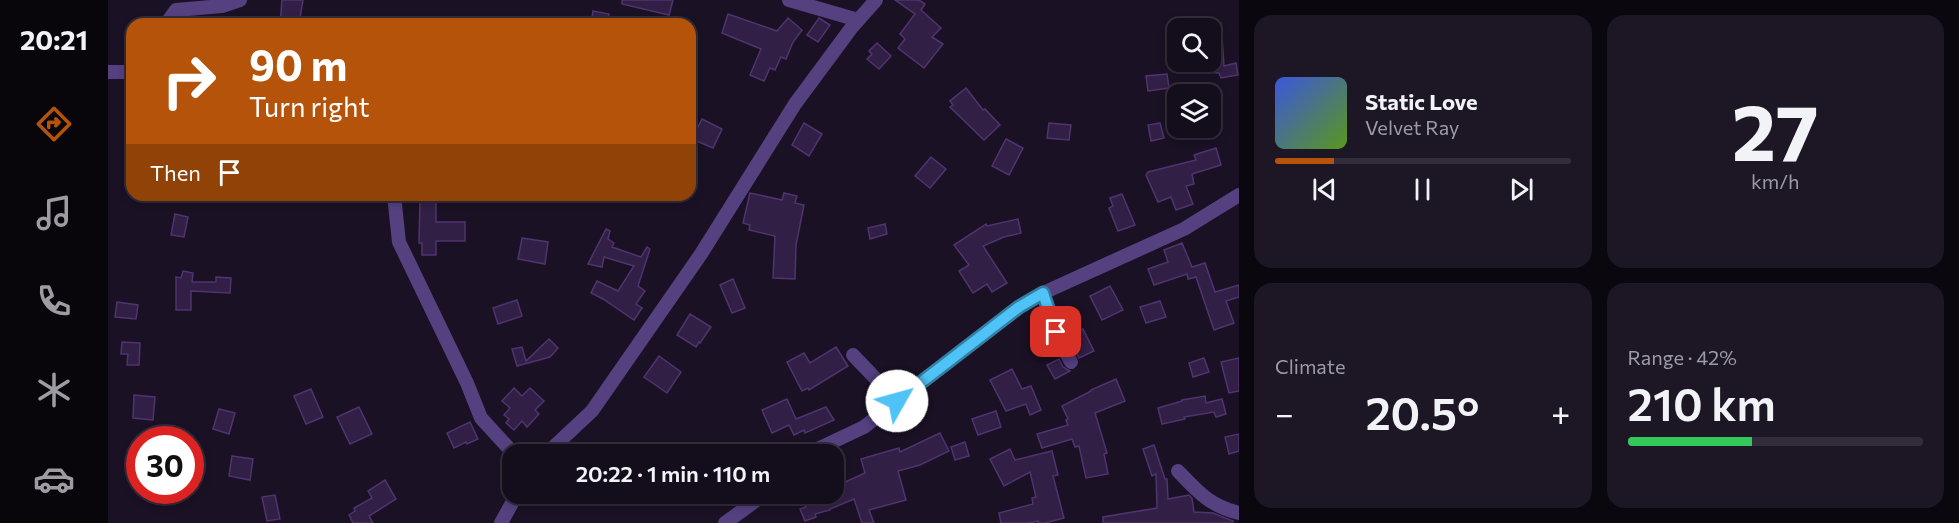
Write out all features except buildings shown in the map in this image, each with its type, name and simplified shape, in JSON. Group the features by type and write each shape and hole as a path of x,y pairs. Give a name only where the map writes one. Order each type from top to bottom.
{"street":[{"path":"170,18 176,10 222,6 240,0"},
{"path":"789,0 858,20"},
{"path":"557,444 592,411 701,254 795,104 858,20 876,0"},
{"path":"108,72 126,72"},
{"path":"828,444 864,427 1010,314 1043,293 1184,229 1239,195"},
{"path":"395,201 399,242 467,383 481,418 505,444"},
{"path":"1043,293 1059,340 1071,362"},
{"path":"853,355 897,401"},
{"path":"1178,471 1211,503 1239,513"},
{"path":"501,523 511,504"},
{"path":"725,523 751,504"}],"route":[{"path":"897,401 1019,307 1043,293 1056,332"}]}
